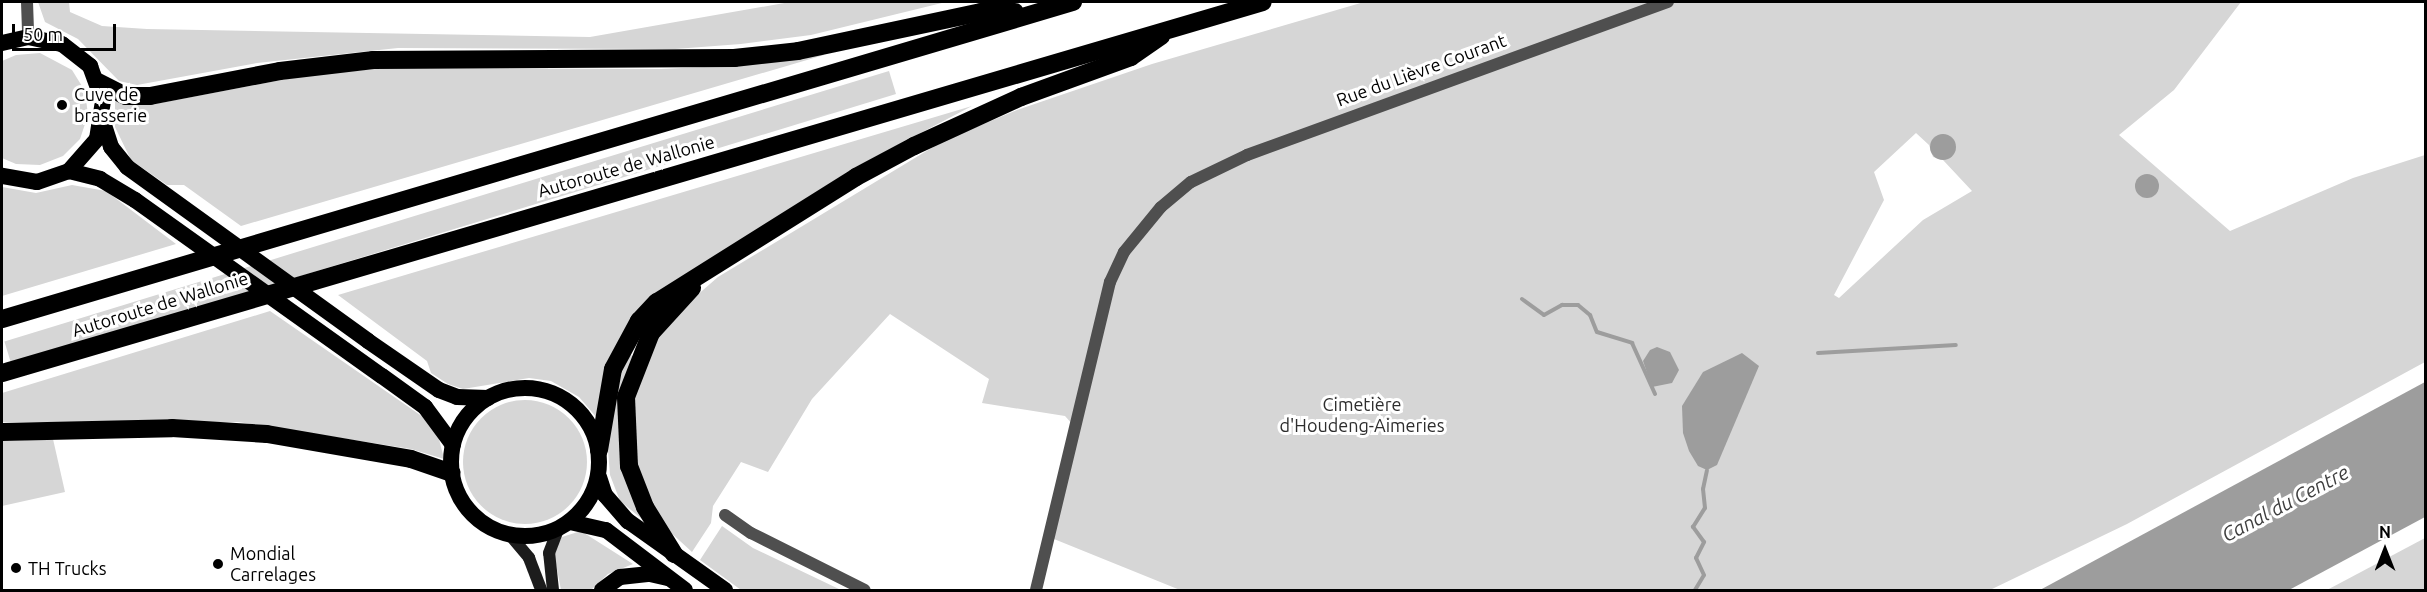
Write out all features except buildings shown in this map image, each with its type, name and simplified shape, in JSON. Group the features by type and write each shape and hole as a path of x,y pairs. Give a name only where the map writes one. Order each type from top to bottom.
{"highway":[{"name":"Autoroute de Wallonie","path":"2,318 1073,2"},
{"name":"Autoroute de Wallonie","path":"2,373 1263,2"},
{"path":"98,82 126,96 150,96 280,71 373,60 734,58 798,51 981,12 1036,12"},
{"path":"564,526 588,503 598,477 607,388 639,321 657,302 856,177 914,146 1021,97 1131,57 1172,28"},
{"path":"2,43 27,37 62,44 90,66 98,82 103,122 116,156 368,341 439,390 456,397 488,398 522,388 557,395 585,418 599,450"},
{"path":"2,176 37,182 69,171 90,152 103,122"},
{"path":"69,171 100,179 135,200 344,349 425,407 453,445"},
{"path":"674,554 645,507 629,466 626,397 651,333 717,264"},
{"path":"488,398 466,418 453,445 452,473 460,498 476,518 510,535 526,537 564,526 606,530 685,591"},
{"path":"2,432 172,428 267,434 411,459 452,473"},
{"path":"598,477 615,509 725,591"},
{"path":"602,591 620,578 650,574 668,578"}],"main road":[{"path":"553,591 549,553 564,526"},
{"path":"510,535 529,558 541,591"}],"street":[{"path":"27,2 27,37"},
{"name":"Rue du Lièvre Courant","path":"1036,591 1110,282 1124,252 1146,224 1191,182 1324,125 1668,2"},
{"path":"725,515 751,533 865,591"}],"green space":[{"path":"38,2 69,2 70,12 102,26 147,29 590,37 790,2 946,2 811,35 741,44 675,49 398,48 257,63 137,85 119,81 78,39 45,22"},
{"name":"Cimetière d'Houdeng-Aimeries","path":"1364,2 2241,2 2174,90 2119,135 2230,231 2353,178 2425,155 2425,362 2127,524 1990,590 1180,590 1049,537 1073,425 1065,416 982,403 989,379 890,314 812,399 768,472 741,462 713,506 711,523 692,552 668,530 656,512 633,454 633,392 654,341 687,304 718,277 943,141 1017,110 1152,64","holes":["1916,133 1929,145 1933,157 1943,160 1972,191 1923,220 1839,298 1834,295 1884,200 1874,172"]},
{"path":"823,52 824,55 241,226 184,185 167,185 131,160 115,127 115,101 133,105 160,103 302,76 385,68 661,69 725,66"},
{"path":"40,53 72,70 85,91 88,115 80,139 63,156 40,165 16,164 2,158 2,61 16,55"},
{"path":"889,71 896,94 11,364 4,341"},
{"path":"972,106 854,168 656,294 597,418 579,397 551,381 529,378 463,389 448,384 431,373 427,361 338,295"},
{"path":"72,185 106,191 176,244 2,296 2,187 36,193"},
{"path":"270,311 426,419 438,435 444,459 411,449 238,422 2,422 2,393"},
{"path":"627,354 633,356 625,380 645,518 642,519 620,501 610,475 607,439 613,393"},
{"path":"525,400 549,405 569,418 582,438 587,462 582,486 569,506 549,519 525,524 501,519 481,506 468,486 463,462 468,438 481,418 501,405"},
{"path":"53,439 65,492 2,506 2,441"},
{"path":"722,526 753,548 841,590 741,590 700,560"},
{"path":"581,531 633,564 608,574 591,590 561,590 554,554 557,545 562,537"},
{"path":"2425,538 2425,590 2327,590"}],"water":[{"path":"1943,134 1952,138 1956,147 1952,156 1943,160 1934,156 1930,147 1934,138"},
{"path":"2147,174 2155,178 2159,186 2155,194 2147,198 2139,194 2135,186 2139,178"},
{"path":"1657,347 1670,352 1679,370 1672,383 1652,387 1643,361 1650,350"},
{"path":"1742,353 1759,366 1717,465 1707,470 1698,466 1689,451 1683,433 1682,406 1703,372"},
{"name":"Canal du Centre","path":"2425,382 2425,517 2289,590 2040,590"}],"waterway":[{"path":"1522,299 1544,315 1562,305 1578,305 1590,315 1597,332 1632,343 1655,394"},
{"path":"1818,353 1956,345"},
{"path":"1695,590 1704,575 1696,558 1704,542 1693,527 1705,508 1703,489 1707,470"}],"place":[{"name":"Cuve de brasserie","path":"62,105"},
{"name":"Mondial Carrelages","path":"218,564"},
{"name":"TH Trucks","path":"16,568"}]}
